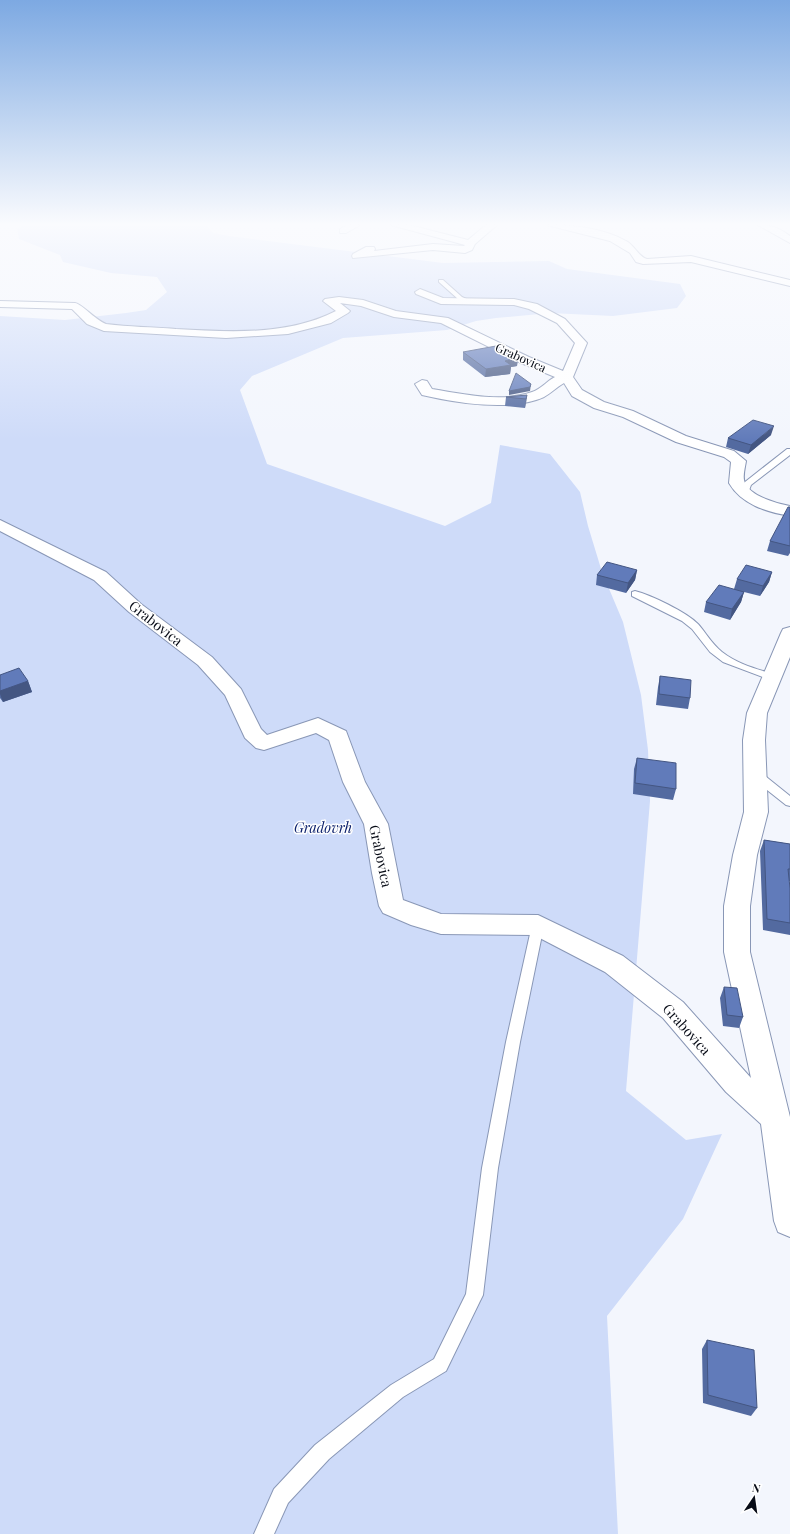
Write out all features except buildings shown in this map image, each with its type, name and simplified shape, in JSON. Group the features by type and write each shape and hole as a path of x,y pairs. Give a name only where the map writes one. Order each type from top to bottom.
{"street":[{"path":"431,297 441,301 514,302 533,306 560,321 580,343 567,378 577,393 599,405 628,414 681,438 729,454 738,462 736,482 744,494 779,510 790,512"},
{"name":"Grabovica","path":"0,304 75,306 84,317 94,324 111,328 232,335 297,329 330,320 344,311 329,301 339,300 363,303 394,314 444,320 525,360 567,378"},
{"name":"Grabovica","path":"422,384 427,392 462,399 488,400 534,396 546,391 554,382 567,378"},
{"name":"Grabovica","path":"0,525 100,576 135,608 204,661 234,692 252,733 264,743 318,725 338,736 354,782 376,824 384,873 392,906 420,918 441,924 538,925 614,964 673,1010 736,1083 775,1117"},
{"path":"790,633 756,713 754,740 756,812 745,855 737,906 737,952 775,1117 790,1220"}],"lane":[{"path":"458,297 470,302"},
{"path":"744,494 748,484 790,451"},
{"path":"635,594 672,610 692,624 713,650 725,659 772,677"},
{"path":"755,775 790,802"},
{"path":"264,1534 282,1496 322,1452 397,1391 440,1365 474,1295 490,1168 513,1042 538,925"}],"green space":[{"name":"Gradovrh","path":"162,297 686,297 677,308 613,316 550,313 476,321 447,330 343,338 252,376 240,390 267,464 445,526 491,503 500,445 550,454 580,492 588,526 602,572 623,622 641,695 648,750 650,801 626,1091 686,1140 722,1134 683,1219 607,1316 618,1534 0,1534 0,316 65,320 146,310"}]}
